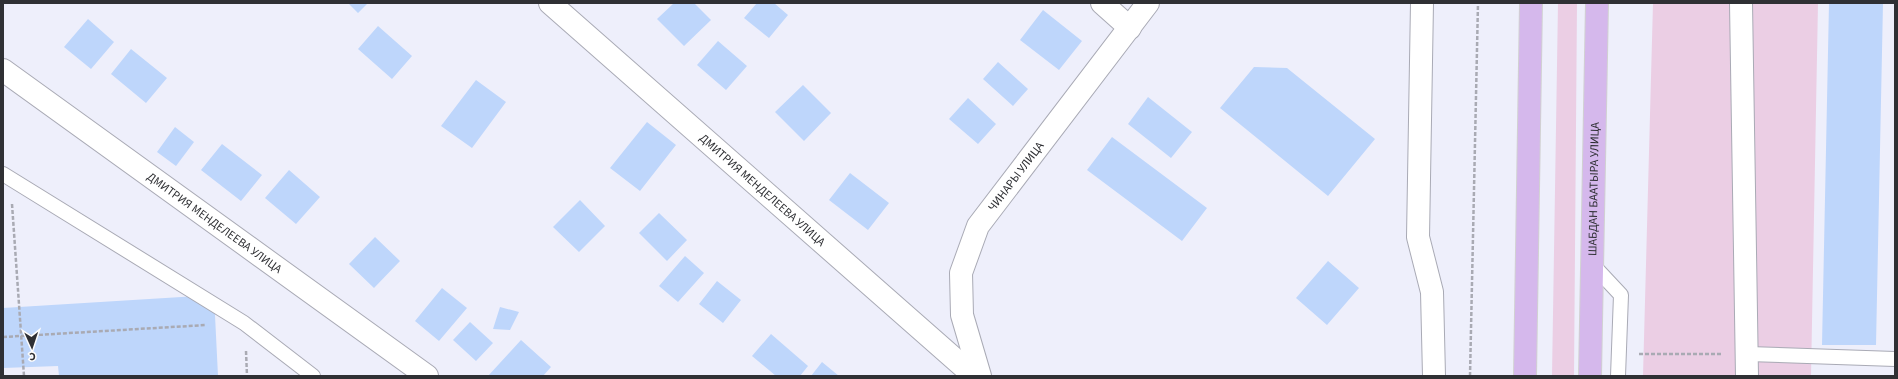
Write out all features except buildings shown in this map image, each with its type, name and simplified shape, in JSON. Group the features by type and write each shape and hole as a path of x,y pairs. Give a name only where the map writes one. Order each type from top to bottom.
{"main road":[{"path":"1524,376 1531,3"},
{"name":"ШАБДАН БААТЫРА УЛИЦА","path":"1590,376 1597,3"}],"street":[{"name":"ДМИТРИЯ МЕНДЕЛЕЕВА УЛИЦА","path":"550,3 974,376"},
{"path":"1102,3 1130,28"},
{"name":"ЧИНАРЫ УЛИЦА","path":"980,376 962,316 961,273 978,226 1148,3"},
{"path":"1422,3 1418,237 1432,292 1434,376"},
{"path":"1741,3 1748,354 1747,376"},
{"name":"ДМИТРИЯ МЕНДЕЛЕЕВА УЛИЦА","path":"3,70 427,376"}],"lane":[{"path":"3,174 244,323 313,376"},
{"path":"1592,264 1620,295 1618,376"},
{"path":"1748,354 1895,359"}],"path":[{"path":"1470,376 1478,3"},
{"path":"12,203 24,376"},
{"path":"3,337 244,323"},
{"path":"1619,354 1748,354"}],"shaded area":[{"path":"1558,3 1577,3 1574,376 1552,376"},
{"path":"1653,3 1818,3 1811,376 1643,376"}]}
